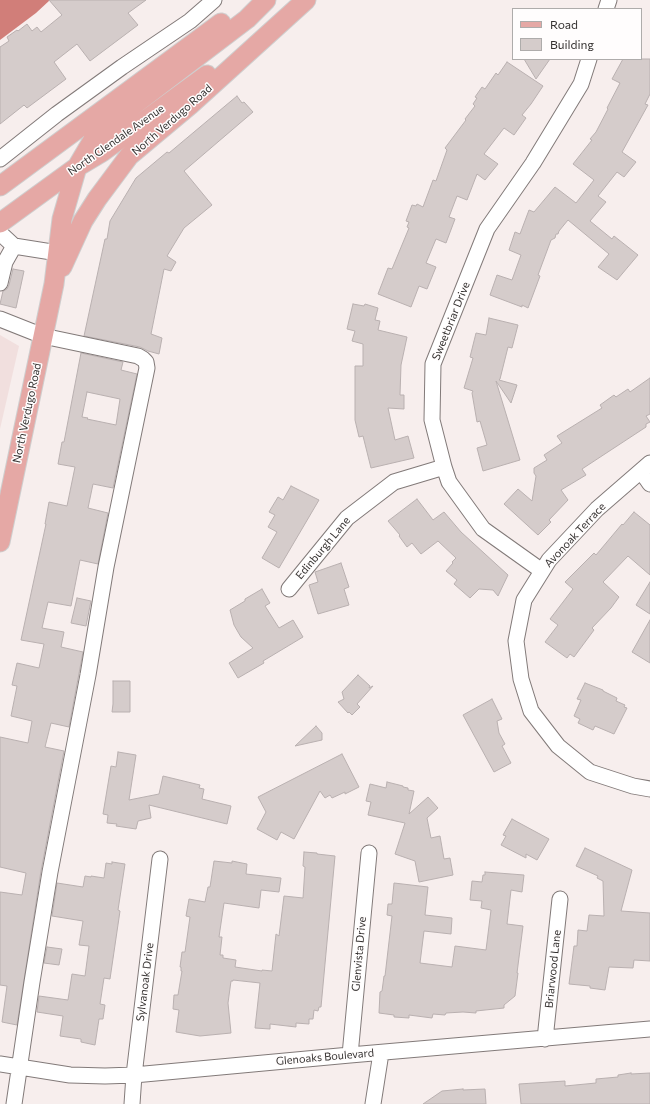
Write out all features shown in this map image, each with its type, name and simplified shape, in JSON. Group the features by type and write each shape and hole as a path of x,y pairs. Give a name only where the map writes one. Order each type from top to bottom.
{"main road":[{"path":"0,186 250,0"},
{"name":"North Verdugo Road","path":"0,542 54,284 62,219 77,167 97,133 247,19 266,0"},
{"name":"North Verdugo Road","path":"54,284 83,221 97,199 129,156 190,106 306,0"},
{"name":"North Glendale Avenue","path":"0,223 77,167 102,152 290,15"}],"street":[{"path":"0,159 92,88 190,21 214,0"},
{"name":"Sweetbriar Drive","path":"542,571 483,529 449,482 432,420 434,364 487,229 533,163 581,84 589,60"},
{"path":"0,233 14,246 58,253"},
{"path":"0,283 5,262 14,246"},
{"path":"0,319 43,336 138,356 146,362 147,368 106,567 88,675 41,923 14,1104"},
{"name":"Edinburgh Lane","path":"289,589 347,518 394,482 444,467"},
{"path":"645,467 650,484"},
{"name":"Avonoak Terrace","path":"645,467 597,509 549,560 524,600 516,641 521,679 531,711 558,746 590,772 633,786 650,789"},
{"name":"Glenvista Drive","path":"350,1054 369,853"},
{"name":"Sylvanoak Drive","path":"132,1104 134,1075 160,859"},
{"name":"Briarwood Lane","path":"545,1039 560,899"},
{"name":"Glenoaks Boulevard","path":"0,1064 70,1075 134,1075 350,1054 545,1039 650,1029"},
{"path":"373,1104 381,1052"}],"shaded area":[{"path":"0,0 50,0 36,13 0,40"},
{"path":"0,335 19,346 0,429"}],"building":[{"path":"49,0 146,0 128,13 138,25 90,61 77,44 54,62 66,79 27,108 24,105 0,124 0,47 9,41 7,37 27,24 32,31 37,27 41,32 62,15"},
{"path":"650,59 650,94 645,104 648,105 622,152 636,162 624,177 617,172 598,196 606,202 590,221 612,239 614,236 638,255 617,280 598,267 609,254 568,220 558,234 556,234 555,238 551,240 528,308 490,295 497,275 512,280 521,255 509,250 515,232 520,234 529,210 534,212 555,187 576,203 594,180 573,164 592,140 590,139 596,132 620,83 612,79 622,60"},
{"path":"525,60 549,60 536,79"},
{"path":"507,62 543,86 522,115 526,118 514,135 504,128 484,154 498,164 485,180 477,174 467,200 457,196 449,217 455,219 446,243 436,239 426,263 436,267 427,289 419,286 411,307 378,294 388,268 392,269 409,228 407,227 409,222 406,221 412,205 416,206 417,204 423,207 433,180 436,181 447,150 445,148 475,106 473,104 477,98 475,97 482,87 485,89 496,73 498,75"},
{"path":"237,96 242,103 244,102 253,112 184,171 212,205 184,228 167,256 176,262 171,271 164,269 151,334 162,338 159,354 140,347 84,336 110,221 136,178 167,152 169,153"},
{"path":"13,269 24,271 16,308 0,304 3,291 7,289 9,285"},
{"path":"353,304 364,306 365,304 378,308 375,320 380,321 378,330 407,337 401,365 400,395 404,395 404,409 388,408 395,440 408,436 414,458 371,468 363,436 359,437 355,420 355,366 363,366 363,344 352,341 355,331 347,329"},
{"path":"489,318 518,325 512,348 508,347 499,380 517,385 511,403 496,381 520,460 483,471 477,448 487,445 480,421 477,422 472,393 473,391 464,388 473,358 470,357 476,333 486,335"},
{"path":"81,353 123,362 121,370 137,374 113,488 93,484 88,508 108,513 98,564 80,560 71,606 48,602 42,628 64,632 61,647 83,652 69,727 51,723 45,747 64,751 41,871 17,1025 2,1022 7,986 0,985 0,892 22,895 26,873 0,867 0,737 28,743 32,721 11,716 17,686 12,685 17,663 39,668 44,644 21,640 46,524 49,502 67,506 75,467 58,464 62,442 64,442","holes":["87,392 120,399 116,425 82,417"]},
{"path":"650,378 650,414 646,416 650,422 646,424 646,427 582,469 586,475 561,490 568,500 549,520 551,522 538,535 504,504 518,489 532,501 536,476 534,473 534,468 547,460 544,455 562,443 557,436 602,408 600,405 614,395 616,397 628,389 630,392"},
{"path":"291,486 319,500 279,568 262,558 277,532 268,527 275,515 269,512 278,497 283,500"},
{"path":"417,499 433,520 444,512 461,532 508,575 498,596 493,590 479,589 470,598 454,584 457,580 446,571 456,558 438,541 421,554 412,543 407,547 399,536 400,535 388,521"},
{"path":"634,512 650,525 650,575 628,556 603,582 619,597 592,628 594,630 574,657 570,654 567,658 545,642 558,625 550,619 573,589 565,582 594,553 596,555"},
{"path":"341,563 349,587 344,589 349,605 318,614 309,585 318,582 315,572"},
{"path":"650,582 650,614 636,605"},
{"path":"262,589 270,603 265,606 279,628 293,620 303,637 238,678 229,663 253,648 241,637 234,625 230,610"},
{"path":"77,598 91,601 86,626 71,623"},
{"path":"650,620 650,663 632,652"},
{"path":"358,675 370,686 369,688 373,686 357,704 360,707 352,715 349,712 348,713 338,702 344,699 342,692"},
{"path":"113,681 130,681 130,712 112,712"},
{"path":"585,683 603,690 617,698 616,701 625,705 624,707 627,708 614,734 595,726 593,730 578,723 580,719 574,716 581,700 577,699"},
{"path":"492,699 502,719 497,721 499,733 505,744 502,746 511,763 494,772 463,715"},
{"path":"316,726 322,733 322,740 295,746"},
{"path":"118,752 136,755 129,800 159,794 163,776 200,785 199,788 204,789 202,799 231,806 227,824 149,805 151,818 138,821 136,829 107,823 108,815 103,814 111,766 116,767"},
{"path":"342,754 359,787 345,794 345,792 332,798 330,795 325,798 320,791 294,839 281,832 277,840 257,829 266,812 258,797"},
{"path":"387,782 403,786 408,788 408,790 414,791 409,814 428,797 438,808 427,818 431,838 440,836 444,859 450,858 453,875 419,882 415,861 395,854 405,823 368,815 371,802 366,801 370,784 386,788"},
{"path":"512,819 549,839 537,860 526,854 526,858 501,845 506,836 503,835"},
{"path":"585,848 632,870 621,911 650,913 650,961 634,960 633,968 609,967 605,990 590,988 590,986 569,984 574,946 577,946 578,930 587,931 589,915 604,916 603,881 597,878 598,876 576,866"},
{"path":"304,852 335,856 321,1007 319,1007 318,1011 314,1010 313,1019 309,1019 309,1024 296,1023 296,1027 270,1024 270,1029 255,1028 260,983 233,980 231,981 228,1003 231,1033 200,1036 176,1032 179,1010 173,1009 174,995 178,995 182,971 180,967 182,952 185,952 190,917 186,916 189,899 205,902 208,887 210,887 214,861 232,863 232,861 247,864 246,874 281,878 279,892 261,890 259,908 224,903 219,937 222,937 220,955 223,955 223,958 236,960 235,967 272,971 276,934 279,936 284,896 303,898 305,867 303,866"},
{"path":"112,862 125,864 110,979 104,978 100,1004 105,1005 103,1019 99,1019 95,1045 81,1042 81,1039 60,1036 63,1016 37,1012 39,996 68,1000 72,974 85,976 89,946 79,945 83,921 52,916 57,883 83,887 85,876 104,878 106,863 112,864"},
{"path":"485,872 524,875 522,892 511,890 507,924 523,926 515,996 504,1005 504,1008 476,1011 476,1013 463,1012 446,1013 445,1015 433,1014 432,1018 409,1015 409,1018 394,1017 394,1015 379,1013 380,992 382,991 385,976 392,916 387,915 388,904 392,904 394,883 428,887 425,915 452,918 451,934 424,931 420,963 452,967 455,946 486,950 491,910 481,908 482,901 470,900 472,881 482,882"},
{"path":"47,947 62,949 59,965 44,963"},
{"path":"650,1073 650,1104 521,1104 519,1084 565,1081 565,1086 596,1083 596,1079 618,1077 618,1075"},
{"path":"485,1089 486,1104 423,1104 442,1091"}]}
